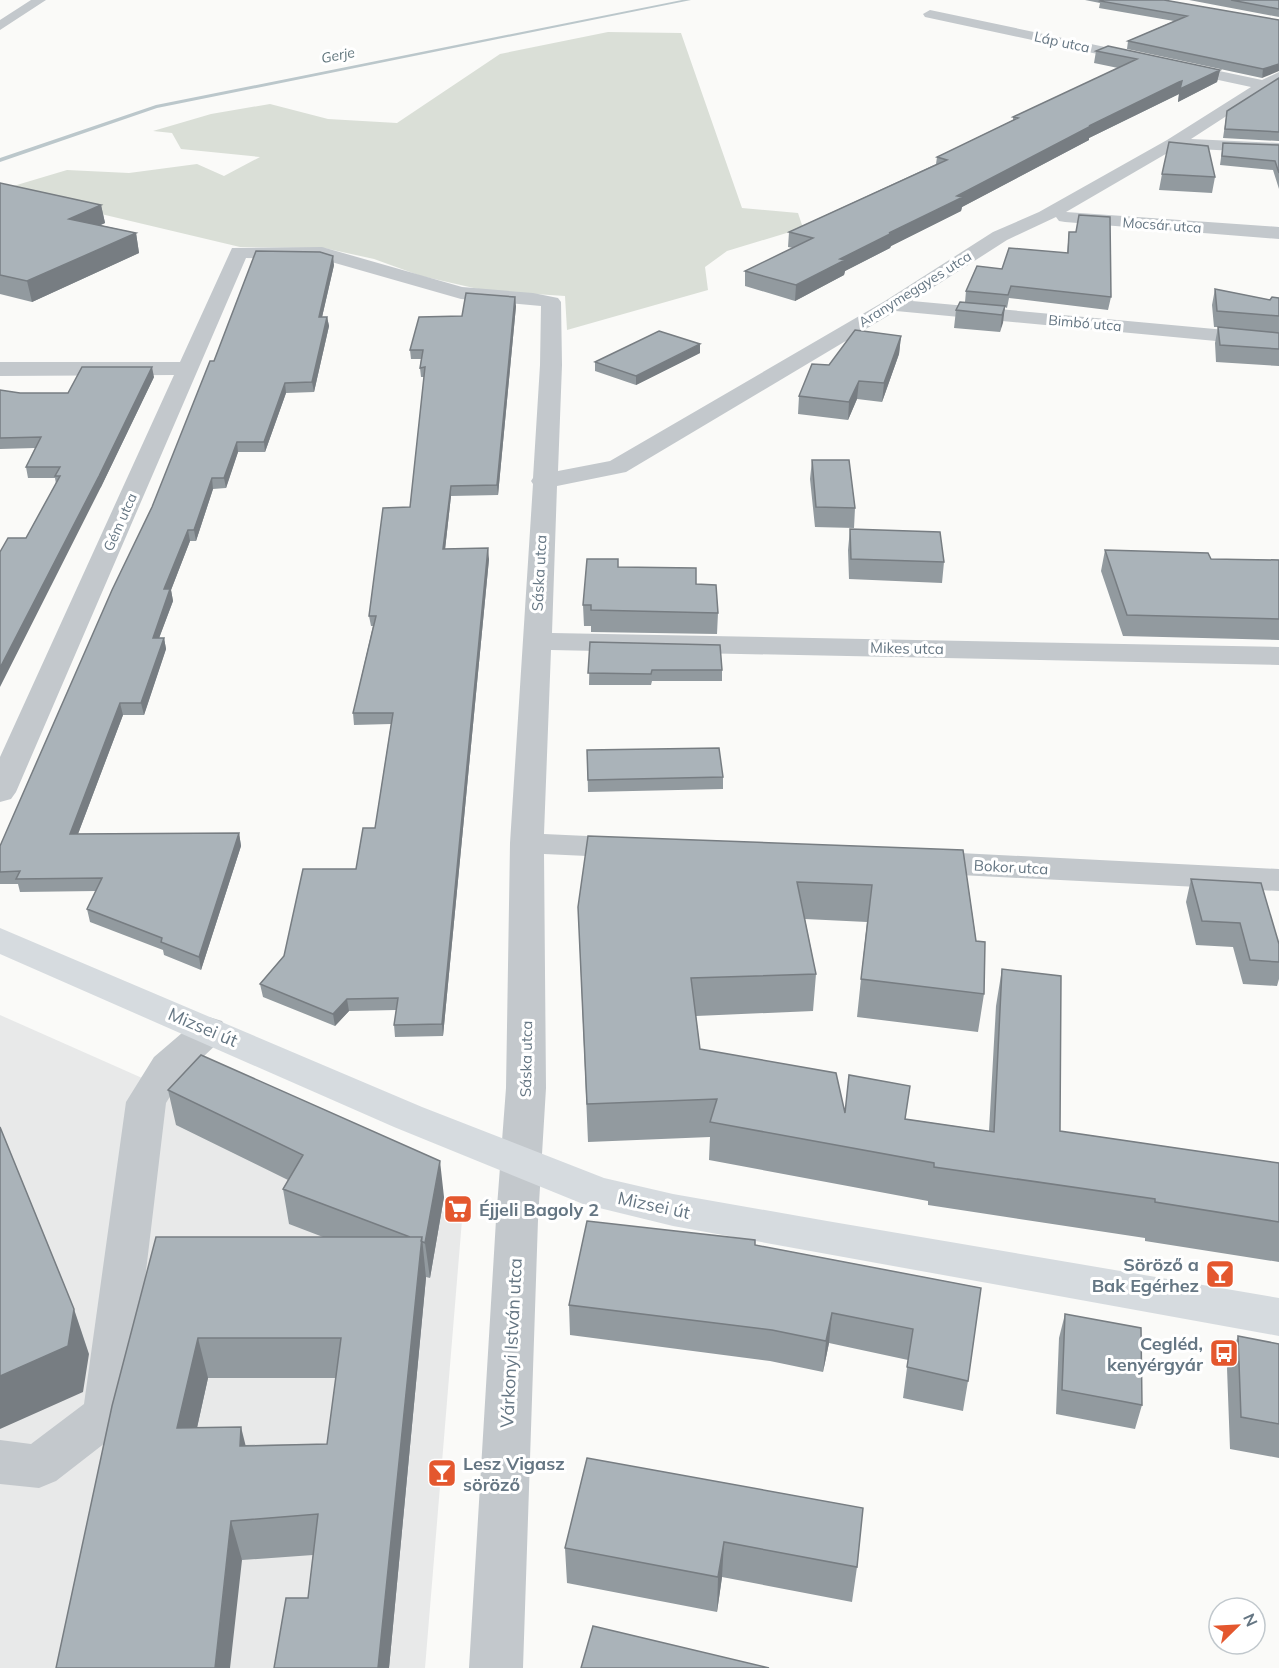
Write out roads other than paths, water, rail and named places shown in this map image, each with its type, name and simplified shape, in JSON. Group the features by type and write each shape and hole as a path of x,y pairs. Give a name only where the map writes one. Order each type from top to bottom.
{"main road":[{"name":"Mizsei út","path":"0,940 408,1117 598,1193 673,1210 1279,1317"}],"street":[{"path":"0,26 40,0"},
{"name":"Láp utca","path":"930,14 1271,81"},
{"name":"Aranymeggyes utca","path":"543,481 616,467 892,305 1000,236 1045,216 1173,143 1271,81"},
{"path":"1173,143 1279,148"},
{"name":"Mocsár utca","path":"1045,216 1279,233"},
{"name":"Gém utca","path":"0,792 239,252"},
{"name":"Sáska utca","path":"239,252 322,253 461,293 533,298 551,302 551,365 543,481 527,843 526,1088 521,1162"},
{"name":"Bimbó utca","path":"892,305 1279,341"},
{"path":"0,369 189,368"},
{"name":"Mikes utca","path":"536,641 1279,656"},
{"path":"527,843 658,850"},
{"name":"Bokor utca","path":"885,861 1279,880"},
{"path":"0,1462 39,1466 106,1414 146,1102 168,1067 209,1030"},
{"name":"Várkonyi István utca","path":"496,1668 521,1162"}],"waterway":[{"name":"Gerje","path":"0,160 156,107 689,0"}],"place":[{"name":"Éjjeli Bagoly 2","path":"458,1209"},
{"name":"Söröző a Bak Egérhez","path":"1220,1274"},
{"name":"Cegléd, kenyérgyár","path":"1224,1353"},
{"name":"Lesz Vigasz söröző","path":"442,1473"}]}
